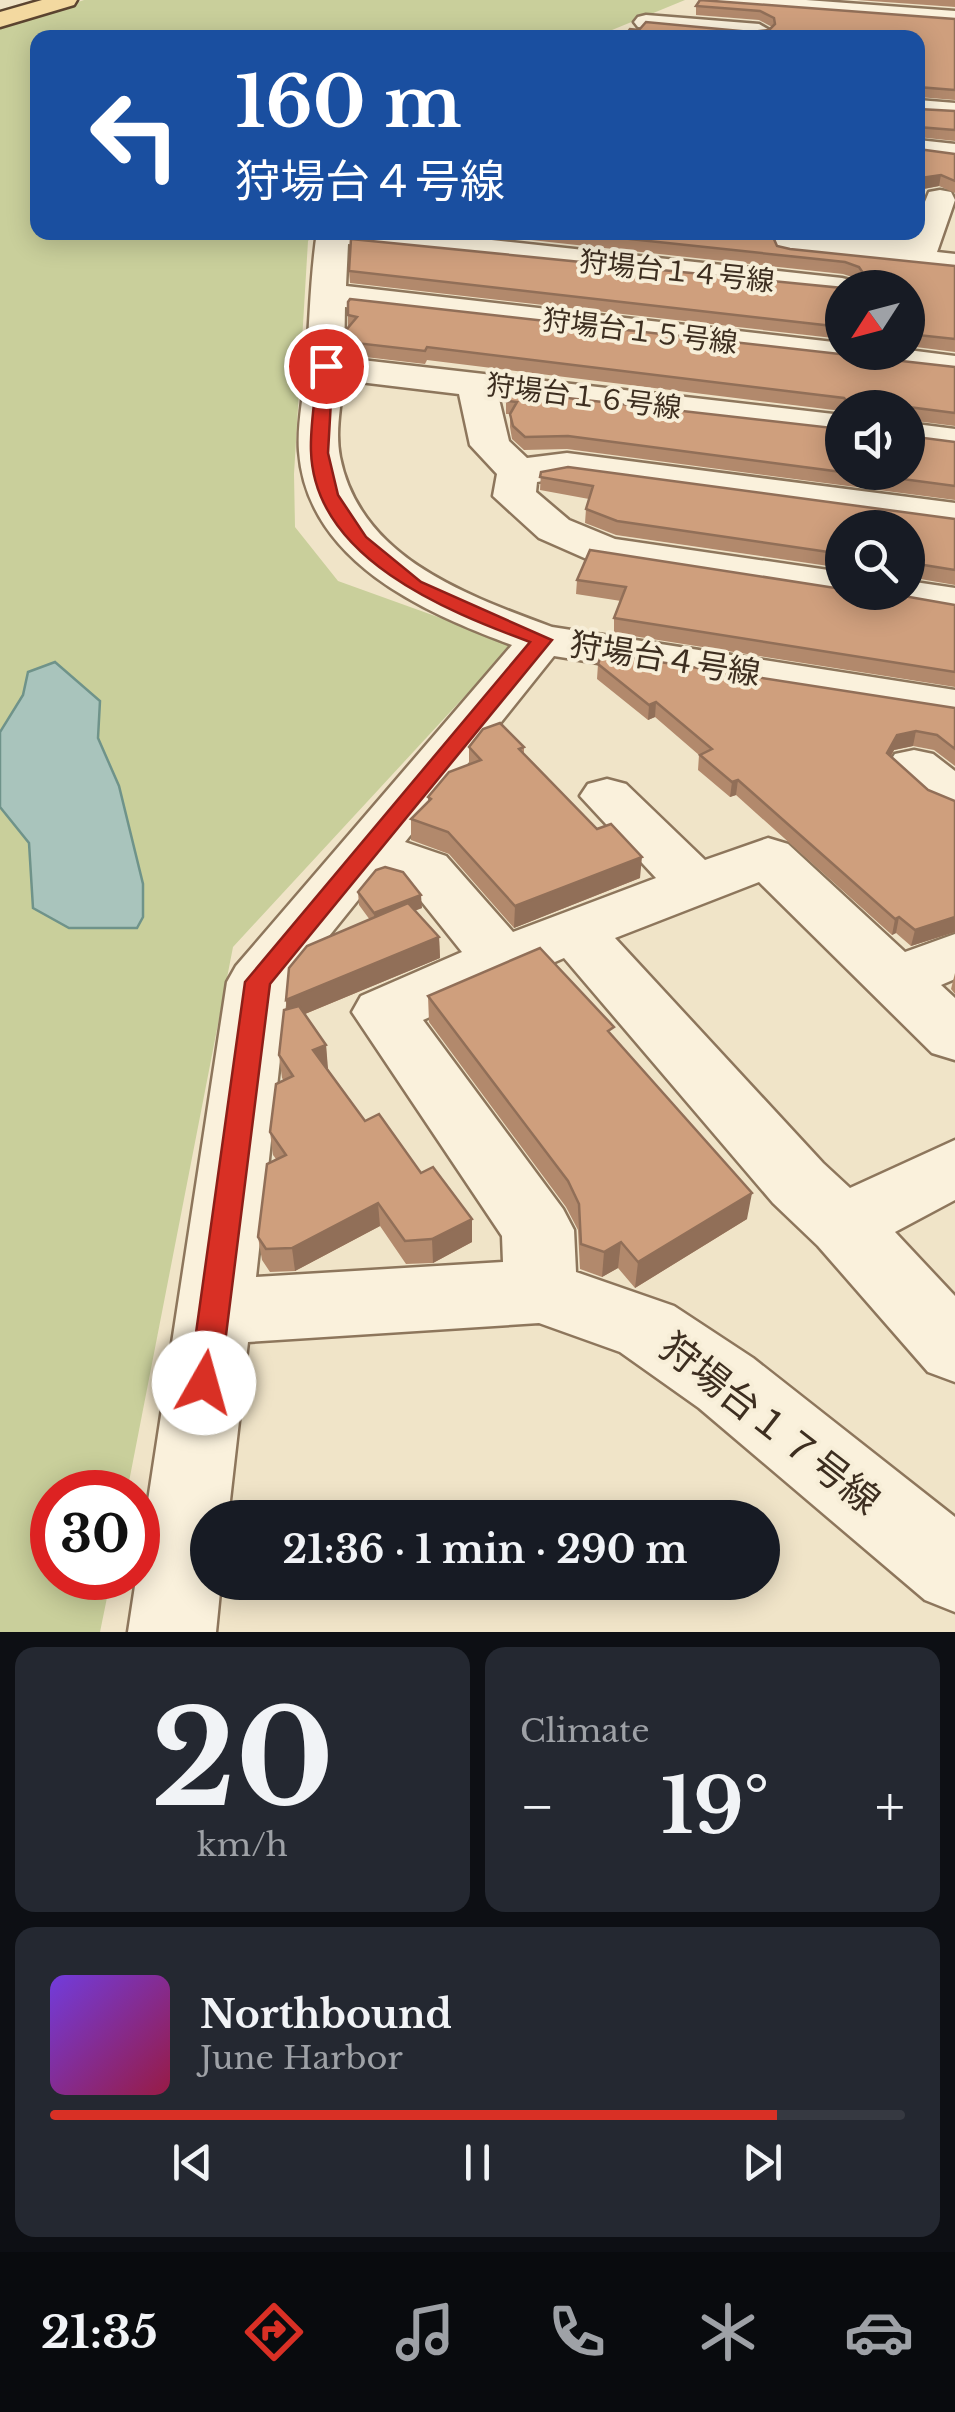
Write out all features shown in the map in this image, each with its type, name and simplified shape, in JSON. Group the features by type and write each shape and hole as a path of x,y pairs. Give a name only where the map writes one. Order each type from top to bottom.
{"main road":[{"path":"0,9 30,0"},
{"path":"0,20 66,0"}],"street":[{"path":"701,0 637,26 719,30"},
{"path":"714,0 864,5 955,18"},
{"path":"854,30 864,5"},
{"path":"925,109 955,111"},
{"path":"925,150 955,153"},
{"path":"790,240 924,249 938,199"},
{"name":"狩場台４号線","path":"333,240 325,294 326,366 319,453 330,495 360,541 414,586 482,618 542,640 955,705"},
{"name":"狩場台１４号線","path":"404,240 825,286"},
{"path":"757,240 955,264"},
{"path":"706,410 756,280"},
{"name":"狩場台１５号線","path":"325,294 955,367"},
{"name":"狩場台１６号線","path":"326,366 825,425"},
{"path":"476,383 490,444 518,472"},
{"path":"925,437 955,441"},
{"path":"518,472 567,465 955,516"},
{"path":"518,472 514,496 554,529 605,551 825,583"},
{"path":"925,598 955,602"},
{"path":"172,1632 258,982 542,640"},
{"path":"914,766 955,798"},
{"path":"608,796 695,884"},
{"path":"367,850 426,869 502,959"},
{"path":"540,1291 538,1230 382,1012 502,959 768,856 955,1036"},
{"path":"574,931 798,1183 843,1225 955,1348"},
{"path":"898,979 955,954"},
{"path":"843,1225 955,1168"},
{"name":"狩場台１７号線","path":"214,1312 540,1291 647,1329 726,1382 955,1570"}],"green space":[{"path":"84,0 685,0 612,30 30,30 30,240 309,240 294,474 295,527 338,581 513,644 233,947 131,1470 30,1470 30,1600 107,1600 100,1632 0,1632 0,807 29,843 33,908 119,786 98,738 100,701 55,662 26,680 23,695 0,732 0,28"}],"water":[{"path":"55,662 100,701 98,738 119,786 143,884 143,917 137,928 69,928 33,908 29,843 0,807 0,732 23,695 28,672"}],"building":[{"path":"700,0 955,19 955,90 925,88 925,30 769,30 775,24 774,18 760,11 696,6"},
{"path":"646,22 730,30 639,30"},
{"path":"925,109 955,111 955,130 925,128"},
{"path":"925,150 955,154 955,181 941,175 925,177"},
{"path":"351,240 825,286 825,325 349,271"},
{"path":"639,240 774,240 777,246 790,249 955,266 955,339 925,336 925,270 859,267 845,262"},
{"path":"350,299 825,352 825,370 925,370 925,364 955,367 955,413 925,409 925,390 825,390 825,396 427,347 425,351 347,342 347,329 357,317 348,315"},
{"path":"506,391 825,427 825,470 568,436 525,437 513,426 510,414 517,402 507,401"},
{"path":"925,438 955,442 955,486 925,482"},
{"path":"568,467 888,510 825,510 825,552 617,521 586,509 593,486 540,477 541,472"},
{"path":"925,515 955,519 955,570 925,565"},
{"path":"590,550 825,586 825,610 925,610 925,600 955,605 955,672 614,618 626,587 577,580"},
{"path":"602,653 955,708 955,749 937,735 916,731 897,735 887,753 928,790 955,801 955,917 915,930 899,917 895,919 738,780 732,782 700,755 712,749 656,702 649,705 598,664"},
{"path":"500,723 524,747 519,749 597,829 611,824 642,857 515,906 448,832 411,819 449,772 481,760 469,747 483,729"},
{"path":"385,867 403,872 421,895 374,913 358,892 376,870"},
{"path":"408,903 439,937 286,1000 289,968 307,946"},
{"path":"540,948 614,1027 608,1031 752,1193 638,1262 621,1242 604,1252 581,1244 579,1204 568,1181 428,996"},
{"path":"299,1006 326,1045 313,1050 365,1121 379,1114 421,1173 433,1167 472,1219 432,1239 405,1241 378,1203 292,1248 266,1249 258,1237 267,1164 286,1155 270,1132 276,1084 293,1076 279,1055 284,1010"}],"route":[{"path":"204,1383 258,982 542,640 482,618 414,586 360,541 330,495 319,453 326,366"}]}
